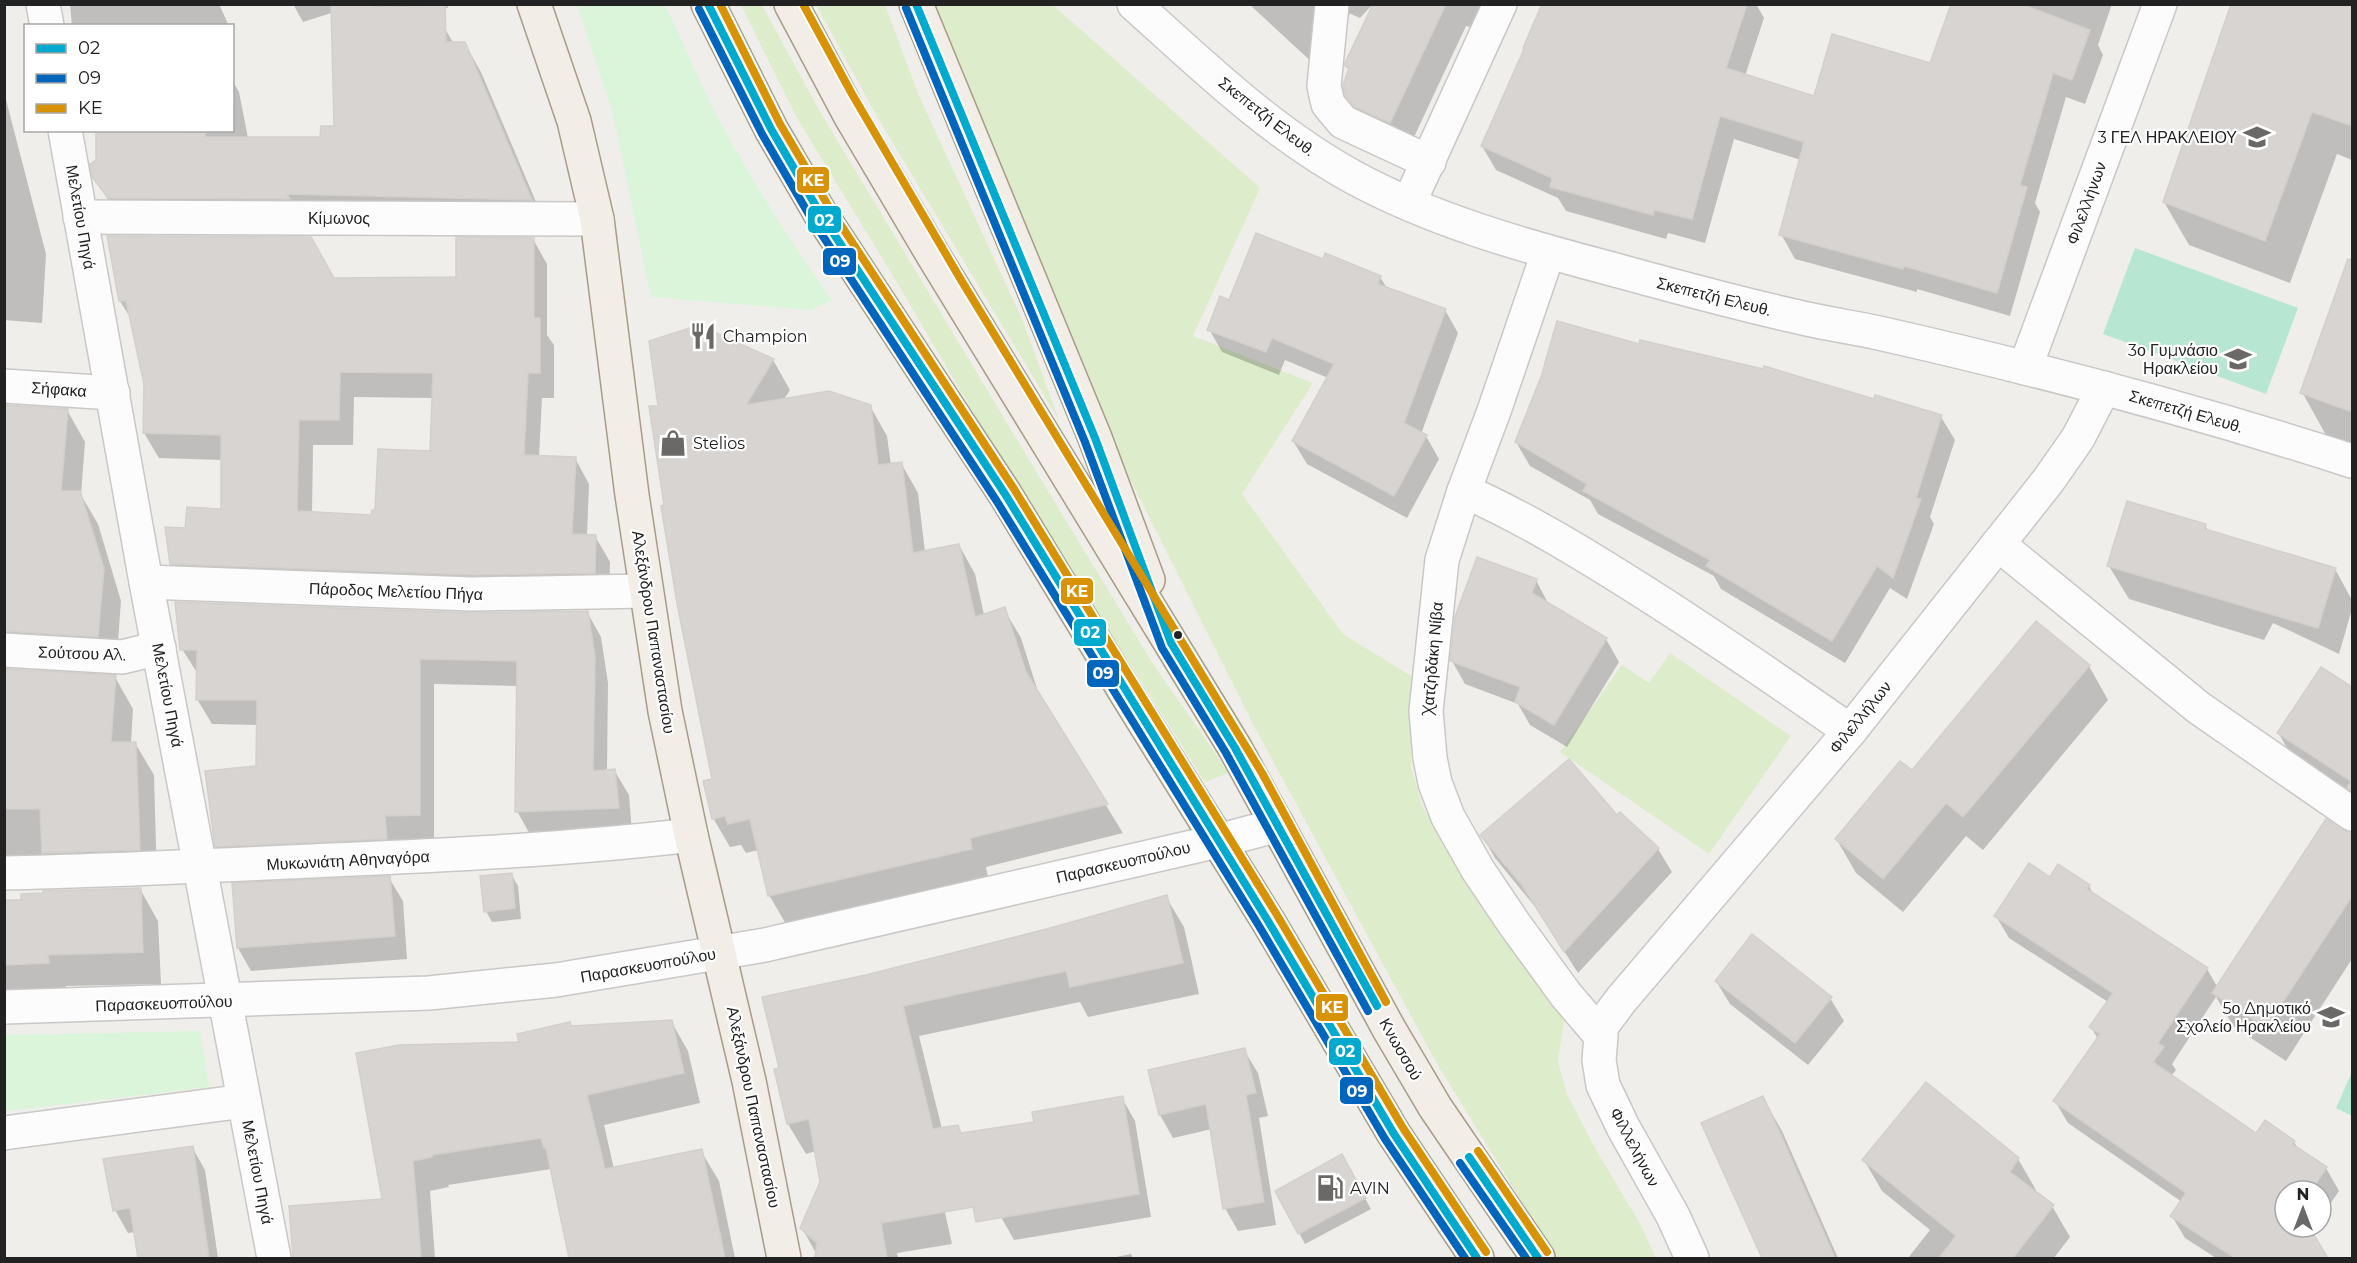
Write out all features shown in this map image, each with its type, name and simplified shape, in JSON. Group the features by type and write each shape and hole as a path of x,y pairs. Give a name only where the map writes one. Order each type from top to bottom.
{"main road":[{"name":"Αλεξάνδρου Παπαναστασίου","path":"534,4 574,121 597,219 646,591 665,711 691,835 747,1070 784,1258"},
{"path":"708,4 771,129 820,213 1005,494 1394,1134 1477,1258"},
{"path":"791,4 850,115 933,255 1171,643"},
{"path":"916,4 1095,438 1171,643"},
{"name":"Κνωσσού","path":"1171,643 1235,748 1383,1019 1435,1107 1538,1258"}],"street":[{"path":"43,4 47,24"},
{"name":"Σκεπετζή Ελευθ.","path":"1134,4 1242,99 1302,146 1354,178 1408,203 1490,235 1548,253 1737,303 2104,388 2189,411 2352,461"},
{"path":"1332,4 1324,86 1328,104 1343,122 1429,162"},
{"path":"1408,203 1429,162 1500,4"},
{"name":"Φιλελλήνων","path":"2025,368 2160,4"},
{"name":"Μελετίου Πηγά","path":"65,132 146,582 274,1258"},
{"name":"Κίμωνος","path":"80,217 597,219"},
{"name":"Χατζηδάκη Νίβα","path":"1548,253 1442,560 1426,711 1430,758 1435,783 1448,817 1490,888 1542,963 1598,1031"},
{"name":"Σήφακα","path":"4,386 113,393"},
{"name":"Φιλελλήλων","path":"1598,1031 1621,999 1850,731 2048,481 2078,438 2104,388"},
{"path":"1464,491 1534,526 1599,564 1738,652 1850,731"},
{"path":"1998,544 2199,708 2352,814"},
{"name":"Πάροδος Μελετίου Πήγα","path":"146,582 472,594 646,591"},
{"name":"Σούτσου Αλ.","path":"4,650 122,657 159,648"},
{"name":"Παρασκευοπούλου","path":"4,1007 429,993 495,988 577,977 765,945 1218,841 1278,825"},
{"name":"Μυκωνιάτη Αθηναγόρα","path":"4,873 201,867 523,850 691,835"},
{"name":"Φιλλελήνων","path":"1598,1031 1601,1036 1599,1060 1603,1085 1692,1258"},
{"path":"4,1133 244,1101"}],"green space":[{"path":"577,5 665,5 709,100 751,177 832,300 811,310 651,297 612,110"},
{"path":"741,5 762,5 819,110 1153,664 1229,773 1205,782 1005,467 797,118"},
{"path":"816,5 885,5 919,96 1022,319 1059,420 879,120"},
{"path":"935,5 1053,5 1260,188 1193,336 1313,383 1242,494 1343,634 1419,681 1411,767 1423,808 1529,974 1564,1020 1558,1062 1567,1094 1595,1148 1639,1222 1656,1258 1556,1258 1436,1062 1254,726 1130,479 1026,235"},
{"path":"2135,248 2298,308 2266,394 2103,334"},
{"path":"1670,653 1791,736 1709,854 1560,752 1622,665 1649,683"},
{"path":"200,1031 209,1087 5,1111 5,1035"},
{"path":"2352,1072 2352,1116 2336,1108"}],"building":[{"path":"331,4 375,4 375,7 445,5 446,42 465,42 532,200 287,194 290,199 108,198 92,177 90,164 96,160 96,132 205,133 205,137 320,137 321,126 334,126"},
{"path":"1373,4 1446,4 1390,123 1355,107 1345,95 1343,85 1349,68 1345,66 1345,63"},
{"path":"1542,4 1747,4 1726,68 1814,96 1832,34 1930,63 1951,4 2021,4 2090,30 2072,80 2053,73 2020,185 2027,187 1997,293 1904,266 1903,269 1779,235 1804,142 1720,116 1692,219 1654,210 1653,215 1550,187 1552,178 1481,146"},
{"path":"2231,4 2352,4 2352,126 2312,112 2265,241 2163,202"},
{"path":"1256,233 1323,259 1325,253 1381,276 1378,284 1446,309 1404,423 1427,435 1394,496 1292,441 1334,364 1272,338 1266,352 1207,330 1220,296 1229,300"},
{"path":"107,236 311,237 334,278 456,277 456,237 534,238 534,318 540,318 540,373 528,373 524,455 576,457 572,534 596,535 595,573 472,575 170,564 165,527 185,528 187,507 221,509 221,435 143,433 144,384 126,301 119,301","holes":["340,372 433,373 430,451 378,449 375,510 372,510 371,515 297,511 299,420 339,420"]},
{"path":"2348,259 2352,260 2352,412 2300,393"},
{"path":"1557,321 1639,344 1640,340 1763,369 1764,366 1874,399 1875,395 1942,415 1916,498 1921,499 1893,578 1877,566 1832,641 1706,566 1710,560 1583,491 1587,484 1515,442 1541,377"},
{"path":"699,325 774,359 746,405 829,391 871,405 878,465 902,462 913,553 959,544 975,617 1005,607 1026,672 1108,804 970,838 972,849 768,896 750,819 728,824 725,816 712,819 703,781 712,779 677,603 661,506 664,505 649,406 658,406 649,341"},
{"path":"4,405 68,409 61,491 80,491 104,568 98,637 4,631"},
{"path":"2127,501 2206,524 2205,529 2336,568 2318,628 2107,566"},
{"path":"1477,557 1537,579 1532,593 1607,638 1554,725 1515,702 1520,687 1450,661 1455,617"},
{"path":"175,602 471,613 588,611 595,657 593,771 615,769 619,808 515,812 517,661 420,659 420,815 385,816 387,839 215,847 205,771 256,766 257,700 196,700 197,650 180,650"},
{"path":"2036,621 2090,665 1963,817 1946,803 1883,879 1835,839 1900,761 1912,770"},
{"path":"2321,667 2352,687 2352,792 2347,788 2351,781 2277,733"},
{"path":"4,669 116,675 111,742 136,742 140,850 42,853 40,809 4,809"},
{"path":"1569,759 1617,815 1620,812 1659,848 1564,952 1522,885 1480,835"},
{"path":"2326,819 2342,830 2352,832 2352,896 2266,1028 2212,993"},
{"path":"2029,863 2050,877 2058,864 2090,885 2087,889 2208,968 2158,1043 2164,1047 2153,1062 2256,1133 2265,1120 2295,1141 2292,1144 2327,1167 2319,1179 2273,1179 2273,1239 2316,1239 2328,1258 2235,1258 2170,1216 2186,1193 2053,1101 2100,1034 2089,1027 2113,993 1994,916"},
{"path":"512,873 515,908 484,912 480,876"},
{"path":"390,876 395,936 237,948 232,883"},
{"path":"141,888 143,952 48,955 49,963 4,965 4,900 21,900 21,894 43,893 43,891"},
{"path":"1167,895 1183,963 1070,987 1066,971 903,1006 933,1129 958,1125 961,1133 1034,1122 1032,1112 1123,1096 1139,1194 976,1222 973,1207 881,1223 887,1258 815,1258 817,1243 800,1228 820,1182 809,1119 787,1124 774,1069 779,1068 762,997 866,975 1054,927"},
{"path":"1752,934 1832,997 1795,1043 1715,981"},
{"path":"672,1020 684,1073 587,1095 605,1169 702,1149 725,1258 569,1258 546,1148 541,1138 432,1155 432,1157 413,1161 421,1258 293,1258 289,1206 382,1199 356,1053 399,1045 519,1042 517,1034 570,1022 571,1026"},
{"path":"1245,1048 1256,1093 1246,1095 1264,1202 1223,1209 1206,1104 1159,1115 1148,1070"},
{"path":"1926,1082 2019,1158 2010,1172 2054,1205 2013,1258 1939,1258 1956,1236 1862,1160"},
{"path":"1763,1096 1835,1258 1762,1258 1701,1123"},
{"path":"193,1146 209,1258 138,1258 130,1208 113,1211 103,1159"},
{"path":"1342,1154 1366,1198 1298,1234 1275,1191"}],"transit line":[{"name":"02","path":"708,4 771,129 820,213 1005,494 1268,921 1394,1134 1477,1258"},
{"name":"KE","path":"720,4 780,124 829,207 1014,489 1277,915 1403,1128 1486,1252"},
{"name":"KE","path":"803,4 852,94 961,280 1262,773 1386,1002"},
{"name":"02","path":"916,4 1095,438 1171,643 1235,748 1377,1006"},
{"name":"09","path":"906,8 1085,442 1162,648 1226,753 1368,1011"},
{"name":"09","path":"699,9 762,134 811,218 996,500 1259,926 1385,1139 1465,1258"},
{"name":"KE","path":"1478,1151 1547,1252"},
{"name":"02","path":"1469,1157 1538,1258"},
{"name":"09","path":"1460,1163 1526,1258"}],"place":[{"name":"3 ΓΕΛ ΗΡΑΚΛΕΙΟΥ","path":"2257,137"},
{"name":"Champion","path":"703,336"},
{"name":"3ο Γυμνάσιο Ηρακλείου","path":"2238,359"},
{"name":"Stelios","path":"673,443"},
{"name":"5ο Δημοτικό Σχολείο Ηρακλείου","path":"2331,1017"},
{"name":"AVIN","path":"1330,1188"}]}
